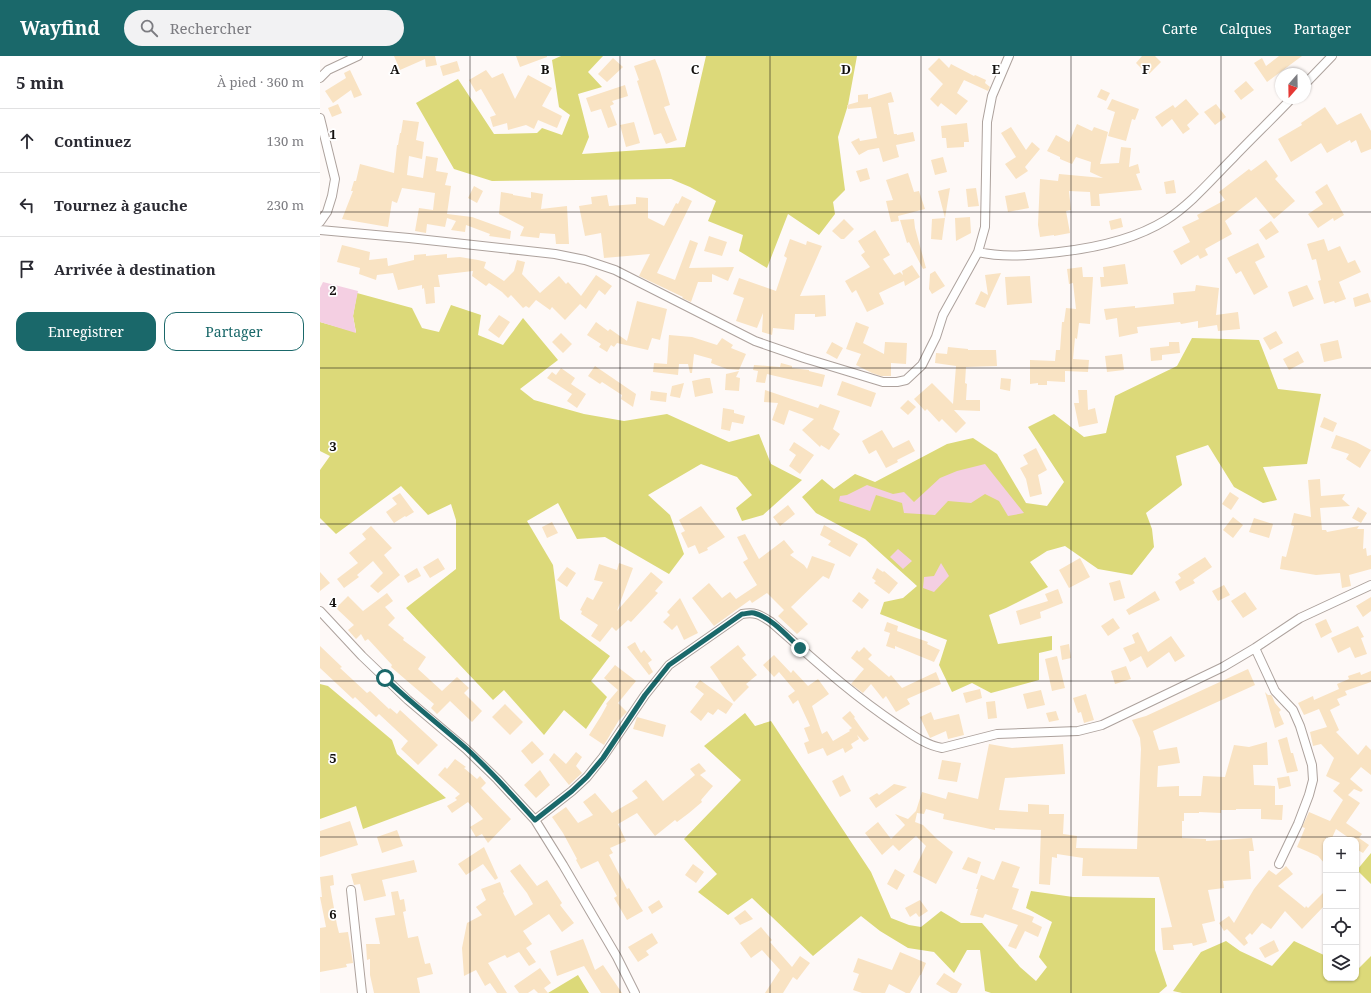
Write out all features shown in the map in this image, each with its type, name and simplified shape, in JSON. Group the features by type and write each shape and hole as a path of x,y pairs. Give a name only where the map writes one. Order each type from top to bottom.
{"street":[{"path":"320,78 328,70 358,56"},
{"path":"320,230 555,254 585,260 615,270 755,341 804,358 883,382 897,382 906,380 922,365 936,337 943,315 978,252 984,227 987,122 992,96 1009,56"},
{"path":"1311,78 1332,56"},
{"path":"978,252 1006,256 1033,255 1066,251 1100,246 1129,238 1150,228 1165,220 1194,198 1286,104"},
{"path":"320,118 335,179 327,212 320,222"},
{"path":"535,820 572,791 587,777 603,758 645,695 669,665 742,614 753,613 762,616 771,622 851,692 920,740 942,748 997,734 1078,731 1102,725 1223,667 1300,618 1371,585"},
{"path":"320,611 362,656 402,695 476,759 535,820 617,957 635,993"},
{"path":"1255,648 1276,691 1293,710 1300,726 1312,764 1313,780 1309,795 1298,824 1279,864"},
{"path":"351,890 362,993"}],"shaded area":[{"path":"561,56 603,56 588,72 602,87 578,94 589,137 582,154 685,147 706,56 857,56 848,105 838,137 845,190 833,202 835,214 819,235 788,214 767,268 739,251 743,235 708,221 716,201 671,179 492,181 454,169 416,103 458,79 494,134 537,133 542,128 562,135 570,115 559,107 552,60"},
{"path":"323,282 358,291 353,316 356,333 320,322 320,288"},
{"path":"357,293 412,308 422,328 439,332 451,305 481,315 478,335 503,345 523,318 558,360 520,389 534,400 584,414 624,421 667,414 729,442 759,434 771,464 802,480 763,515 742,521 736,508 752,495 737,477 701,464 648,495 670,515 684,554 669,574 605,537 577,539 558,503 527,521 553,565 560,619 610,656 591,681 607,697 586,729 564,710 544,735 504,690 493,700 406,608 456,569 456,520 451,504 428,515 401,486 336,534 320,518 320,470 330,456 320,451 320,322 356,332 353,316"},
{"path":"1192,338 1259,340 1278,389 1321,394 1307,464 1263,467 1277,500 1263,503 1234,487 1208,445 1176,456 1182,485 1146,513 1152,529 1154,547 1132,575 1098,569 1065,546 1047,551 1030,562 1048,587 989,615 998,644 1052,636 1052,650 1039,653 1039,680 991,693 972,683 952,692 939,665 947,640 880,614 884,602 903,598 917,586 865,539 816,513 802,497 822,479 834,489 855,474 875,482 947,444 973,438 997,454 1026,503 1047,506 1064,482 1028,427 1054,414 1084,437 1106,433 1115,396 1177,366"},
{"path":"985,464 1024,513 1008,516 999,501 985,494 971,503 948,501 935,515 904,513 902,503 876,495 870,511 839,501 840,496 847,495 867,485 893,494 904,492 914,502 940,478 957,471"},
{"path":"898,549 912,561 903,569 890,557"},
{"path":"941,563 949,576 934,592 923,588 924,577 934,576"},
{"path":"320,684 328,686 392,740 397,754 446,798 363,829 356,806 320,819"},
{"path":"745,713 755,726 771,721 871,872 891,918 909,925 921,927 941,911 961,923 982,923 1020,967 1036,981 1047,967 1039,957 1052,922 1026,908 1031,891 1073,897 1155,898 1155,950 1167,986 1159,993 991,993 985,991 980,950 967,950 954,973 934,952 908,948 880,931 861,916 813,956 752,898 728,915 698,892 717,874 684,839 741,780 704,746"},
{"path":"1371,853 1371,884 1359,872 1359,868"},
{"path":"1226,941 1240,951 1272,966 1294,941 1323,955 1323,981 1359,981 1359,968 1371,956 1371,993 1182,993 1173,991 1201,952"},
{"path":"578,975 589,993 548,993"}],"building":[{"path":"394,56 435,56 437,65 426,67 425,59 400,70"},
{"path":"516,56 547,56 547,57 520,67"},
{"path":"1142,56 1155,56 1161,62 1148,75 1136,63"},
{"path":"1279,56 1302,56 1286,68 1275,68 1275,76 1267,82 1254,63 1262,58 1266,66"},
{"path":"613,58 623,67 607,82 598,74"},
{"path":"939,58 949,68 951,64 974,76 975,75 986,80 985,83 990,87 988,91 964,80 957,93 968,101 956,115 941,103 938,107 930,99 943,84 928,69"},
{"path":"655,59 670,105 664,107 677,140 666,144 661,133 654,135 637,81 639,80 634,66"},
{"path":"457,61 460,71 443,76 440,66"},
{"path":"350,70 362,95 354,98 351,90 333,103 325,91 346,78 344,73"},
{"path":"486,70 492,78 503,73 515,99 528,75 552,88 542,106 562,116 557,128 538,120 534,129 526,125 508,130 507,123 493,127 490,117 496,115 481,89 476,92 469,80"},
{"path":"1246,81 1254,90 1241,100 1234,91"},
{"path":"625,85 628,96 612,101 614,104 610,106 617,125 608,128 601,109 591,112 586,98"},
{"path":"1101,89 1110,93 1106,101 1097,97"},
{"path":"891,92 894,102 888,103 894,134 897,135 913,132 915,141 896,145 899,157 883,162 879,148 868,150 859,155 851,142 859,138 860,141 877,138 871,107 848,109 847,105 858,102 858,95 868,94 868,99"},
{"path":"1112,99 1139,109 1135,120 1132,119 1126,141 1108,136 1115,112 1107,109"},
{"path":"1186,99 1199,114 1187,125 1190,129 1183,134 1172,119 1162,127 1155,117 1173,105 1175,108"},
{"path":"338,104 342,113 332,117 328,108"},
{"path":"1216,104 1226,117 1215,125 1204,112"},
{"path":"1325,107 1337,125 1361,113 1371,131 1371,149 1361,153 1356,140 1351,143 1350,140 1327,153 1321,143 1291,162 1278,139 1302,125 1301,123"},
{"path":"403,120 419,122 416,140 424,142 422,159 409,156 407,175 423,178 426,156 438,158 436,171 448,173 445,185 451,186 447,214 472,217 511,231 510,239 489,236 490,234 466,225 465,232 451,230 456,221 447,218 445,227 427,224 426,233 415,231 419,208 433,210 435,193 402,188 397,203 392,201 388,227 342,219 353,191 351,191 354,181 356,181 360,164 394,173 397,145"},
{"path":"634,122 640,143 626,147 620,125"},
{"path":"967,123 969,142 964,142 964,147 947,148 946,138 942,138 941,126"},
{"path":"1077,124 1092,131 1094,127 1108,132 1100,164 1119,163 1121,147 1131,148 1129,167 1138,164 1140,173 1136,174 1142,190 1099,194 1100,206 1091,206 1090,192 1069,191 1071,210 1066,211 1070,233 1040,237 1038,225 1040,179 1058,181 1059,174 1103,178 1090,172 1091,162 1076,157 1072,164 1047,151 1056,135 1069,142"},
{"path":"1011,127 1026,150 1032,142 1040,149 1025,167 1028,171 1016,179 1005,164 1016,157 1001,133"},
{"path":"943,157 947,172 935,175 931,160"},
{"path":"1266,160 1278,176 1275,179 1295,201 1274,219 1256,197 1225,221 1232,234 1205,249 1208,255 1200,259 1198,255 1181,265 1173,251 1190,242 1182,227 1199,219 1197,215 1225,200 1219,192 1249,169 1251,171"},
{"path":"867,168 870,179 860,182 856,171"},
{"path":"908,173 914,192 919,191 925,209 898,216 899,221 891,222 886,201 893,200 886,180"},
{"path":"1174,180 1176,193 1166,194 1164,182"},
{"path":"1327,184 1344,215 1334,221 1333,218 1318,228 1308,214 1323,204 1315,192"},
{"path":"474,186 483,191 477,203 468,198"},
{"path":"950,188 945,218 938,191"},
{"path":"976,188 979,206 968,207 966,189"},
{"path":"501,192 531,198 531,192 543,194 541,209 567,206 569,244 556,244 555,234 540,233 539,238 520,236 524,227 499,214"},
{"path":"1025,192 1029,208 1008,212 1005,196"},
{"path":"607,195 609,206 636,204 636,197 648,198 648,218 664,226 676,203 678,204 682,196 692,201 657,273 675,280 690,240 698,243 689,268 734,267 728,281 712,274 712,282 698,282 691,302 639,276 650,254 604,258 601,233 585,236 579,206 592,204 591,197"},
{"path":"970,217 971,233 956,241 955,218"},
{"path":"945,218 942,240 931,239 932,219"},
{"path":"1121,218 1123,227 1111,230 1109,221"},
{"path":"844,219 854,229 844,239 841,239 832,231"},
{"path":"914,219 926,268 923,269 909,242 907,243 900,220"},
{"path":"1271,221 1279,232 1266,240 1259,230"},
{"path":"875,230 890,255 883,259 894,275 900,272 903,275 902,271 912,265 920,277 905,286 904,281 879,293 884,304 867,312 856,290 852,293 845,281 870,267 861,255 865,252 858,241"},
{"path":"709,236 727,242 722,256 704,251"},
{"path":"790,239 806,245 807,241 822,246 800,296 825,295 826,316 815,317 815,314 795,314 794,330 773,328 772,335 762,332 763,313 757,328 736,321 744,298 733,294 739,278 776,291 787,258 784,256"},
{"path":"1324,239 1328,251 1340,246 1348,263 1355,260 1361,272 1339,282 1346,299 1335,303 1334,301 1324,304 1318,281 1321,280 1316,259 1312,260 1307,244"},
{"path":"1258,243 1265,257 1255,262 1268,287 1254,295 1241,271 1236,274 1227,258"},
{"path":"342,245 370,252 369,260 387,258 388,266 414,260 414,255 426,254 426,256 447,254 447,258 460,257 478,260 486,262 484,268 504,281 514,271 517,260 525,262 522,274 540,293 559,276 566,284 568,282 581,296 596,275 612,286 605,295 599,290 586,309 580,304 565,320 552,307 550,310 536,300 529,308 526,306 523,308 511,295 508,298 489,283 486,286 472,276 473,271 438,275 440,287 434,287 435,303 426,304 424,288 422,289 422,285 398,290 393,273 377,275 376,280 359,274 360,268 337,262"},
{"path":"1125,264 1128,284 1101,287 1100,277 1104,277 1103,267"},
{"path":"1082,267 1083,277 1093,277 1090,324 1079,323 1077,339 1075,338 1073,359 1089,360 1088,372 1065,371 1065,382 1047,381 1047,385 1038,385 1038,383 1030,384 1030,360 1055,361 1056,350 1060,350 1062,322 1064,322 1066,308 1076,309 1073,283 1069,284 1067,269"},
{"path":"935,271 945,286 932,294 929,289 930,274"},
{"path":"1001,273 985,308 975,304 981,291 988,295 985,275"},
{"path":"1030,276 1032,303 1007,305 1005,277"},
{"path":"1196,285 1219,288 1216,315 1238,312 1240,329 1218,331 1217,325 1198,328 1198,321 1181,324 1180,322 1137,327 1138,333 1119,337 1117,318 1106,320 1104,309 1135,306 1135,308 1174,304 1173,293 1195,291"},
{"path":"1307,285 1314,299 1293,307 1288,292"},
{"path":"1368,293 1371,302 1355,307 1353,298"},
{"path":"637,301 667,309 660,340 652,338 648,350 617,343 614,347 611,345 607,352 599,347 601,344 587,335 596,322 608,331 610,329 627,341"},
{"path":"499,315 510,322 499,338 488,330"},
{"path":"856,322 869,327 863,343 884,354 885,342 907,343 906,364 891,363 891,376 881,376 856,365 861,354 846,349"},
{"path":"1276,331 1283,343 1270,350 1263,338"},
{"path":"561,333 572,344 563,353 552,342"},
{"path":"669,335 692,337 717,345 722,338 733,345 731,348 746,354 739,370 727,369 711,363 712,359 694,354 692,373 690,373 688,364 679,364 678,375 653,372 654,363 667,364"},
{"path":"1338,340 1342,358 1324,362 1320,344"},
{"path":"832,342 843,348 837,359 826,353"},
{"path":"1169,342 1179,342 1180,353 1162,355 1162,360 1151,361 1150,348 1169,346"},
{"path":"948,347 968,350 996,350 997,366 966,367 966,400 980,400 980,411 954,410 966,423 956,433 942,419 939,422 927,409 925,411 914,399 932,383 953,404 956,366 935,363 936,353 947,354"},
{"path":"1298,351 1304,362 1289,370 1283,359"},
{"path":"1122,354 1124,370 1107,372 1105,356"},
{"path":"781,363 792,366 792,368 809,370 825,375 822,387 767,374 765,383 756,382 758,371 753,370 754,365 780,367"},
{"path":"595,366 636,394 633,407 621,399 622,395 602,382 600,384 588,376"},
{"path":"561,368 575,378 571,384 586,394 577,408 567,401 572,394 547,378 552,372 556,375"},
{"path":"739,371 736,377 740,378 739,391 725,390 726,374"},
{"path":"710,378 713,393 695,397 692,381"},
{"path":"1001,378 1011,379 1010,391 1000,389"},
{"path":"842,381 876,393 871,407 837,395"},
{"path":"684,383 680,398 670,396 672,386"},
{"path":"765,390 818,408 820,404 840,411 833,429 840,434 829,450 821,445 820,447 802,430 814,419 789,410 784,425 772,420 778,403 764,402"},
{"path":"1078,390 1087,390 1088,410 1095,408 1098,423 1079,427 1074,403 1079,403"},
{"path":"651,391 667,393 666,402 650,400"},
{"path":"908,400 916,407 908,415 900,408"},
{"path":"723,408 734,410 734,413 745,416 743,424 732,422 730,431 721,429"},
{"path":"1324,417 1337,423 1333,432 1320,427"},
{"path":"882,430 893,448 909,440 915,451 897,460 898,462 886,468 876,450 869,454 862,441"},
{"path":"1336,435 1356,442 1371,450 1360,468 1346,459 1349,454 1331,448"},
{"path":"794,442 814,455 800,474 789,466 796,455 789,450"},
{"path":"1036,448 1047,470 1038,475 1042,494 1030,497 1026,479 1020,468 1028,464 1023,455"},
{"path":"1320,479 1321,496 1345,494 1342,499 1350,506 1320,508 1322,530 1326,530 1327,532 1359,526 1357,529 1364,529 1363,549 1366,548 1367,556 1371,555 1371,569 1349,575 1351,586 1342,588 1340,573 1316,575 1280,569 1282,556 1286,557 1294,526 1291,525 1294,513 1311,517 1308,480"},
{"path":"1230,492 1239,498 1231,510 1222,504"},
{"path":"400,493 414,512 394,523 386,512 397,504 392,498"},
{"path":"788,505 795,514 780,526 773,517"},
{"path":"701,506 725,537 707,548 708,550 699,554 695,545 688,548 681,533 685,531 679,520"},
{"path":"1358,507 1367,513 1361,523 1352,518"},
{"path":"1233,517 1243,525 1233,538 1223,530"},
{"path":"1254,518 1273,524 1269,538 1249,532"},
{"path":"552,522 558,533 547,538 542,527"},
{"path":"824,525 858,544 850,557 828,545 831,541 820,535"},
{"path":"371,526 392,548 384,555 400,575 378,593 370,586 383,573 373,561 357,575 359,577 344,588 337,579 358,563 349,553 366,539 362,534"},
{"path":"745,534 759,559 784,540 794,552 790,555 807,569 812,556 835,564 829,579 823,576 791,607 808,624 797,634 778,616 784,610 767,593 752,603 750,600 714,626 692,598 709,583 722,598 730,592 736,599 757,585 743,562 748,559 737,537"},
{"path":"1205,557 1212,567 1193,580 1195,583 1180,591 1175,582 1181,578 1178,574"},
{"path":"438,558 445,569 430,578 423,567"},
{"path":"1080,558 1090,577 1069,588 1059,570"},
{"path":"619,563 633,568 617,611 651,572 663,582 655,591 658,593 631,622 628,620 616,631 612,627 600,642 591,636 598,625 581,614 582,611 580,610 587,597 593,600 603,582 594,580 599,564 617,570"},
{"path":"567,567 576,573 567,587 557,580"},
{"path":"417,568 421,576 408,583 404,576"},
{"path":"877,568 883,572 884,571 898,583 889,594 874,583 876,581 872,578"},
{"path":"320,572 330,583 320,591"},
{"path":"1120,580 1125,598 1114,601 1109,583"},
{"path":"1224,585 1230,595 1218,601 1212,591"},
{"path":"1058,589 1063,603 1040,612 1041,618 1020,625 1016,611 1048,601 1045,594"},
{"path":"1155,591 1160,600 1129,615 1126,610"},
{"path":"859,592 869,600 862,609 852,601"},
{"path":"1245,592 1257,609 1243,618 1231,601"},
{"path":"387,593 393,601 385,607 395,618 388,625 404,638 403,640 426,657 418,669 442,691 457,677 469,688 464,693 482,711 472,722 450,701 437,714 431,708 434,704 391,667 392,665 368,639 365,641 361,634 356,639 348,630 354,625 336,608 348,596 363,611"},
{"path":"1371,597 1371,611 1363,617 1356,606"},
{"path":"680,598 698,633 684,640 677,625 672,630 663,622 670,615 667,612"},
{"path":"1113,618 1120,628 1108,636 1101,626"},
{"path":"1326,619 1332,632 1321,638 1315,624"},
{"path":"887,622 898,626 897,631 928,642 927,644 940,650 934,662 895,646 895,649 886,646 890,633 884,631"},
{"path":"1358,626 1364,637 1361,638 1367,654 1355,658 1350,647 1338,653 1331,638"},
{"path":"1138,632 1148,652 1171,636 1185,656 1175,662 1169,652 1147,668 1141,656 1130,662 1123,648 1135,643 1132,635"},
{"path":"635,642 641,653 644,650 652,660 648,663 653,672 649,675 627,647"},
{"path":"1069,644 1071,658 1062,660 1060,646"},
{"path":"738,645 746,655 742,658 757,675 746,684 749,687 734,702 710,667"},
{"path":"320,646 342,667 340,668 367,693 370,691 389,709 390,708 397,714 400,710 438,745 418,765 401,749 408,741 379,714 376,717 355,697 353,699 320,668"},
{"path":"864,647 872,655 868,659 889,677 891,675 902,688 936,672 941,684 907,699 910,704 896,712 886,696 883,699 871,684 863,693 851,684 864,669 851,658 857,650 859,652"},
{"path":"774,655 791,673 793,670 808,686 818,679 829,694 812,706 822,734 827,731 833,741 850,731 849,730 852,728 842,718 850,711 869,739 864,742 857,735 859,739 851,744 853,748 845,753 843,748 827,756 823,748 808,754 804,743 809,741 804,728 810,726 798,700 793,704 788,696 795,691 779,672 774,677 763,665"},
{"path":"1057,656 1065,688 1052,691 1045,659"},
{"path":"615,665 636,681 618,703 627,712 619,720 604,745 589,735 601,716 607,705 606,704 618,690 604,678"},
{"path":"1126,666 1131,679 1115,684 1111,671"},
{"path":"1248,669 1255,685 1153,731 1159,750 1177,747 1180,763 1158,766 1157,787 1179,786 1179,796 1201,796 1203,776 1225,777 1234,745 1249,747 1267,742 1268,765 1253,765 1254,785 1275,786 1275,805 1283,805 1282,820 1261,819 1261,809 1221,810 1221,813 1184,813 1184,821 1182,821 1182,838 1206,839 1206,841 1252,838 1254,851 1249,851 1251,879 1223,881 1224,888 1208,890 1215,921 1202,924 1207,942 1193,946 1192,943 1173,945 1174,950 1163,950 1161,928 1172,927 1159,877 1082,876 1083,858 1057,854 1057,858 1052,857 1050,885 1039,884 1041,830 995,828 995,830 943,819 944,814 926,809 924,814 917,813 915,822 923,825 953,852 936,884 913,872 926,846 916,836 899,851 893,845 882,855 865,833 878,822 891,839 905,825 895,814 908,819 916,811 922,792 946,799 948,792 978,799 989,744 1012,748 1063,744 1065,774 1005,778 999,810 1028,812 1028,804 1049,805 1049,814 1064,814 1063,834 1077,836 1076,848 1137,849 1141,749 1140,738 1132,720 1146,716"},
{"path":"1371,671 1371,682 1345,691 1347,695 1337,699 1340,705 1330,710 1339,730 1336,732 1358,755 1366,745 1371,750 1371,775 1361,767 1350,779 1363,790 1361,792 1354,789 1348,795 1360,803 1346,823 1362,834 1359,838 1348,837 1336,829 1332,837 1323,837 1323,862 1318,856 1297,847 1305,828 1302,827 1309,812 1330,821 1343,800 1333,791 1340,783 1326,776 1334,758 1321,744 1313,746 1310,732 1327,727 1319,709 1304,715 1298,703 1313,696 1314,700 1339,689 1337,684 1349,679 1348,676 1360,672 1361,675"},
{"path":"700,680 733,704 726,714 718,709 713,715 708,712 701,721 690,712 704,694 695,687"},
{"path":"980,689 982,698 966,703 963,693"},
{"path":"1041,690 1045,705 1027,709 1023,694"},
{"path":"1265,692 1272,696 1275,703 1281,710 1279,712 1284,724 1275,728"},
{"path":"1086,694 1094,720 1084,723 1081,712 1078,713 1073,698"},
{"path":"995,701 997,718 988,719 986,702"},
{"path":"505,704 523,722 510,735 492,717"},
{"path":"1056,711 1059,720 1049,722 1046,713"},
{"path":"931,712 934,720 959,714 964,735 948,739 946,731 930,738 920,717"},
{"path":"637,717 666,725 663,737 633,729"},
{"path":"1287,737 1298,771 1287,773 1278,740"},
{"path":"532,741 544,754 532,764 521,751"},
{"path":"576,752 582,757 576,766 582,773 569,785 549,760 554,753 566,764"},
{"path":"455,759 466,767 464,768 477,779 480,776 486,783 481,788 511,819 488,843 482,834 476,837 470,827 483,819 468,802 452,813 447,806 457,800 455,798 460,794 438,775 445,767 447,769"},
{"path":"942,760 961,763 957,782 938,779"},
{"path":"699,763 706,771 700,775 713,786 701,800 702,802 689,813 677,822 675,820 655,836 637,813 618,824 626,841 610,848 613,853 609,855 627,889 629,888 643,911 627,920 614,898 617,896 598,861 581,869 563,833 552,817 566,807 578,823 593,815 583,802 595,793 612,813 638,798 632,791 646,780 663,801 695,775 690,769"},
{"path":"540,770 550,785 536,798 524,785"},
{"path":"843,775 851,791 840,797 832,781"},
{"path":"1289,776 1291,786 1279,789 1277,778"},
{"path":"894,784 907,787 876,808 869,798 877,793 879,795"},
{"path":"350,821 358,845 320,857 320,831"},
{"path":"397,830 403,846 382,853 377,837"},
{"path":"1359,838 1369,845 1363,853 1359,851"},
{"path":"484,847 498,878 495,880 483,864 466,875 458,864"},
{"path":"968,857 981,862 977,874 962,869"},
{"path":"414,860 417,872 382,880 386,896 364,901 360,884 354,885 351,874"},
{"path":"1002,861 1020,867 1012,887 1019,889 1012,909 1034,917 1032,922 1042,927 1038,937 1025,931 1016,949 1008,946 1018,925 985,914 983,918 970,915 981,875 994,880"},
{"path":"520,864 537,886 547,880 562,903 560,905 574,923 562,932 549,914 523,931 532,944 526,948 536,962 529,966 519,952 507,958 505,955 488,963 507,993 497,993 490,983 485,986 476,970 464,976 462,948 467,923 482,915 476,907 486,900 481,889 500,882 504,892 503,893 515,916 533,904 527,893 510,871"},
{"path":"693,864 704,872 696,883 685,875"},
{"path":"1286,866 1293,874 1278,886 1305,908 1306,906 1308,908 1323,893 1323,907 1302,929 1285,911 1271,929 1262,923 1252,935 1250,933 1245,938 1248,943 1244,946 1227,929 1224,931 1219,923 1229,916 1234,923 1254,889 1269,870 1276,875"},
{"path":"895,869 905,875 897,890 887,884"},
{"path":"333,875 334,885 330,886 337,925 339,933 348,932 353,963 346,964 347,967 320,972 320,928 326,927 320,897 322,897 320,877"},
{"path":"398,891 400,900 404,899 406,911 403,912 408,938 418,936 425,964 430,963 433,974 417,978 420,993 374,993 370,975 370,959 367,960 366,944 380,944 375,918 395,915 391,892"},
{"path":"659,900 663,907 652,914 648,907"},
{"path":"920,900 928,911 919,917 916,913 910,917 905,908"},
{"path":"745,910 753,919 740,925 734,918"},
{"path":"761,927 772,940 770,942 792,967 800,956 810,963 797,980 793,977 783,993 765,993 780,970 762,950 751,958 740,943"},
{"path":"652,933 658,943 646,951 649,955 638,962 628,947"},
{"path":"583,939 595,970 603,965 622,993 601,993 584,966 557,976 550,951"},
{"path":"1274,940 1279,951 1265,958 1259,948"},
{"path":"900,952 926,963 921,975 910,993 906,993 889,984 885,993 862,993 853,990 859,974 853,972 858,958 892,970"},
{"path":"540,968 551,983 544,988 548,993 538,993 534,989 528,993 519,993 514,986"},
{"path":"944,973 962,984 957,993 951,993 936,984"}],"route":[{"path":"385,678 408,700 466,749 497,779 535,820 572,791 587,777 603,758 645,695 669,665 742,614 753,613 762,616 771,622 800,648"}]}
